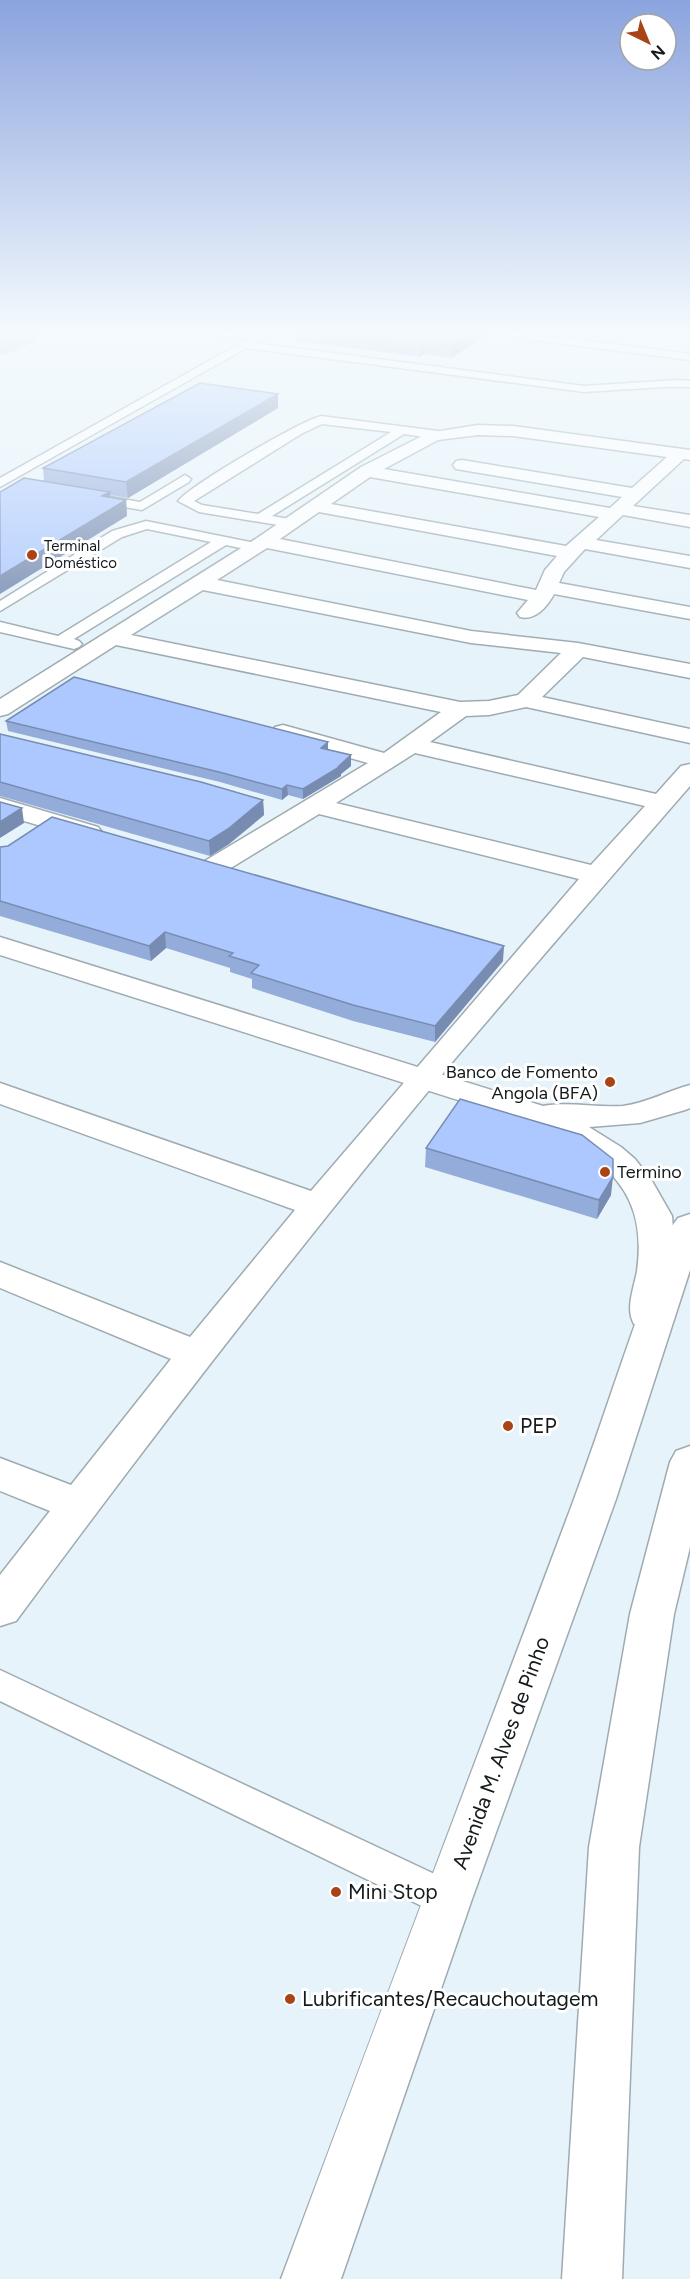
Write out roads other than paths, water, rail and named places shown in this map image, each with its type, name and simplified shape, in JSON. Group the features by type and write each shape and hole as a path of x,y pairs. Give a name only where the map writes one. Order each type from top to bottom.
{"street":[{"path":"0,709 259,545 367,471 435,436"},
{"path":"557,436 685,455"},
{"path":"398,454 637,494"},
{"path":"501,638 546,592 555,570 576,548 655,477 685,455"},
{"path":"367,471 617,512 690,521"},
{"path":"655,477 678,481"},
{"path":"314,506 576,548 690,562"},
{"path":"259,545 690,613"},
{"path":"200,583 471,637 501,638 578,649 690,671"},
{"path":"103,643 460,709 489,708 525,700 690,736"},
{"path":"525,700 578,649"},
{"path":"57,673 90,682"},
{"path":"246,878 201,865 310,811 414,745 460,709"},
{"path":"259,725 388,761"},
{"path":"414,745 662,803"},
{"path":"0,1608 77,1505 317,1205 425,1078 515,954 597,875 690,771"},
{"path":"0,806 114,839"},
{"path":"266,806 310,811 597,875"},
{"path":"20,840 50,820"},
{"path":"0,946 526,1111 587,1138 619,1160 640,1187 654,1217 656,1261 639,1359"},
{"path":"0,1093 317,1205"},
{"path":"526,1111 578,1118 629,1116 672,1106 690,1095"},
{"name":"Avenida M. Alves de Pinho","path":"311,2279 447,1899 595,1499 639,1359 690,1226"},
{"path":"0,1274 198,1355"},
{"path":"592,2278 614,1847 652,1614 690,1462"},
{"path":"0,1474 77,1505"},
{"path":"321,2279 345,2187"}],"lane":[{"path":"1,482 82,436"},
{"path":"290,436 227,473 185,501 198,508 290,523"},
{"path":"260,518 393,436"},
{"path":"84,496 142,506 185,479"},
{"path":"1,482 25,486"},
{"path":"0,607 117,534 136,527 146,525 224,541 259,545"},
{"path":"60,641 224,541"},
{"path":"0,627 60,641 103,643"},
{"path":"0,1685 447,1899"}],"place":[{"name":"Terminal Doméstico","path":"32,555"},
{"name":"Banco de Fomento Angola (BFA)","path":"610,1082"},
{"name":"Termino","path":"605,1172"},
{"name":"PEP","path":"508,1426"},
{"name":"Mini Stop","path":"336,1892"},
{"name":"Lubrificantes/Recauchoutagem","path":"290,1999"}]}
